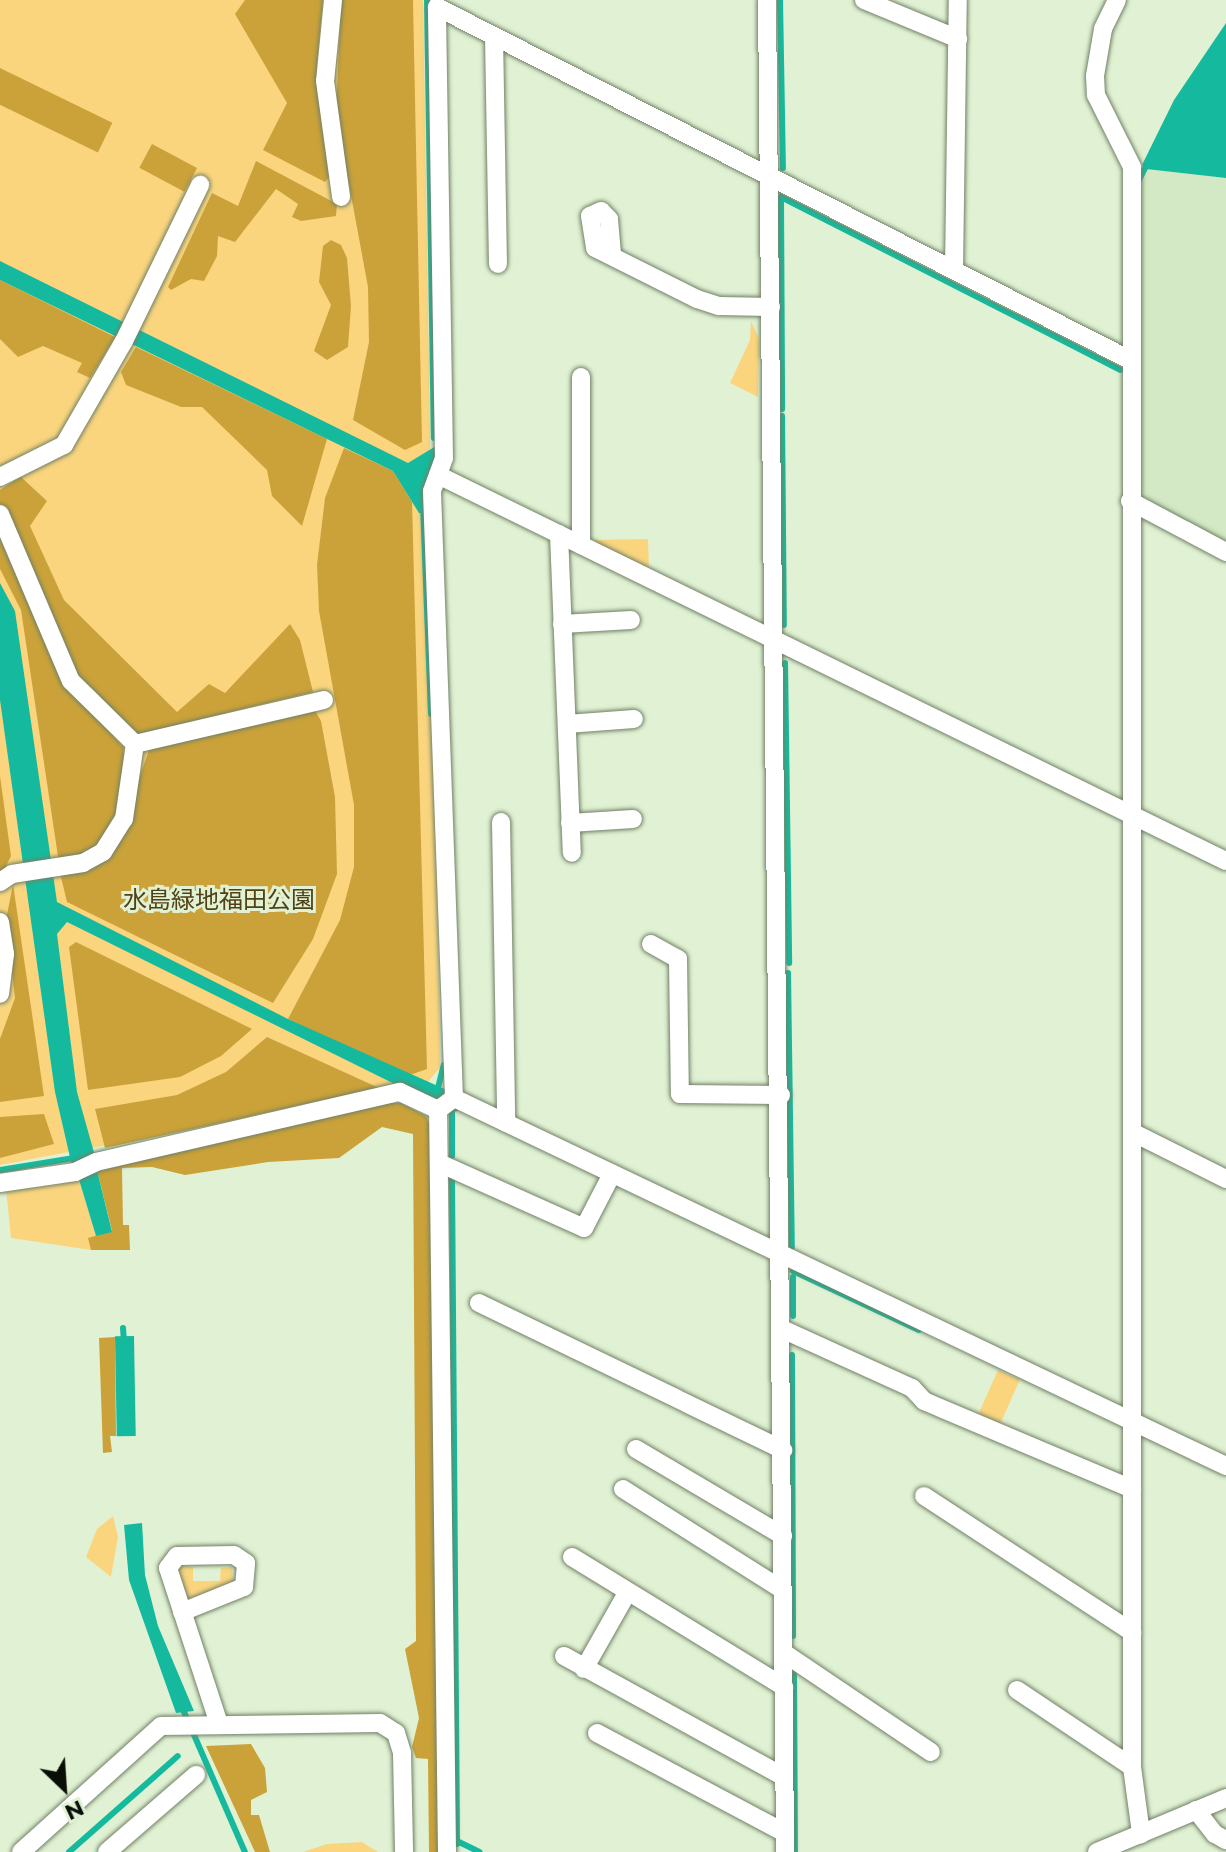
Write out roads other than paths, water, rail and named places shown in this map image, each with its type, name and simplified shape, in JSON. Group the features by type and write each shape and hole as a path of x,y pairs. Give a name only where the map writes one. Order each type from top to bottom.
{"street":[{"path":"333,0 325,81 341,197"},
{"path":"767,0 781,1095 785,1852"},
{"path":"864,0 958,39"},
{"path":"954,270 958,0"},
{"path":"1117,0 1103,29 1095,76 1096,95 1132,167 1134,1841"},
{"path":"454,1098 433,506 444,458 437,7 1130,360"},
{"path":"494,36 498,264"},
{"path":"0,477 64,445 128,333 200,185"},
{"path":"612,254 697,299 719,306 771,307"},
{"path":"581,377 581,545"},
{"path":"438,475 1226,861"},
{"path":"1130,501 1226,552"},
{"path":"0,514 71,681 135,744"},
{"path":"559,534 572,853"},
{"path":"562,624 631,620"},
{"path":"135,744 324,700"},
{"path":"567,724 634,719"},
{"path":"0,882 12,874 83,863 103,852 124,819 135,744"},
{"path":"570,823 633,819"},
{"path":"501,822 506,1123"},
{"path":"0,922 5,954 0,994"},
{"path":"651,944 678,959 680,1094 781,1095"},
{"path":"0,1183 75,1172 96,1162 400,1092 438,1110"},
{"path":"438,1110 454,1098"},
{"path":"454,1098 1226,1466"},
{"path":"438,1110 452,1849"},
{"path":"1132,1132 1226,1179"},
{"path":"439,1163 584,1228 612,1174"},
{"path":"479,1303 783,1450"},
{"path":"782,1329 912,1388 924,1401 1132,1489"},
{"path":"636,1449 783,1536"},
{"path":"623,1489 783,1590"},
{"path":"924,1496 1132,1632"},
{"path":"572,1557 784,1687"},
{"path":"584,1669 627,1593"},
{"path":"182,1612 219,1724"},
{"path":"784,1653 931,1752"},
{"path":"564,1656 784,1777"},
{"path":"1017,1690 1132,1767"},
{"path":"21,1852 161,1726 380,1723 396,1733 402,1753 404,1852"},
{"path":"597,1733 785,1833"},
{"path":"107,1852 196,1775"},
{"path":"1097,1852 1134,1841 1226,1798"},
{"path":"1196,1810 1215,1834 1226,1840"}],"water":[{"path":"1226,23 1226,178 1146,169 1142,165 1174,100"},
{"path":"0,261 408,463 436,446 431,513 419,513 393,471 0,280"},
{"path":"0,583 15,611 57,902 288,1019 449,1091 435,1104 67,922 57,934 77,1092 95,1156 72,1166 55,1092 0,700"},
{"path":"96,1166 112,1232 96,1236 77,1173"},
{"path":"115,1336 134,1336 136,1436 117,1436"},
{"path":"142,1523 145,1575 158,1626 194,1711 176,1713 129,1580 124,1525"}],"waterway":[{"path":"427,0 434,438"},
{"path":"780,0 783,168"},
{"path":"1138,182 1145,168"},
{"path":"781,197 1120,370"},
{"path":"781,199 782,409"},
{"path":"782,416 784,625"},
{"path":"423,505 431,714"},
{"path":"785,663 789,963"},
{"path":"788,973 792,1247"},
{"path":"436,1096 444,1065"},
{"path":"452,1156 452,1109 457,1108"},
{"path":"0,1170 74,1158"},
{"path":"452,1178 457,1844"},
{"path":"793,1271 919,1330"},
{"path":"793,1277 793,1316"},
{"path":"123,1328 124,1344"},
{"path":"792,1355 793,1636"},
{"path":"794,1675 795,1852"},
{"path":"181,1705 245,1852"},
{"path":"69,1852 178,1756"},
{"path":"457,1841 480,1852"}],"park label":[{"name":"水島緑地福田公園","path":"219,900"}]}
